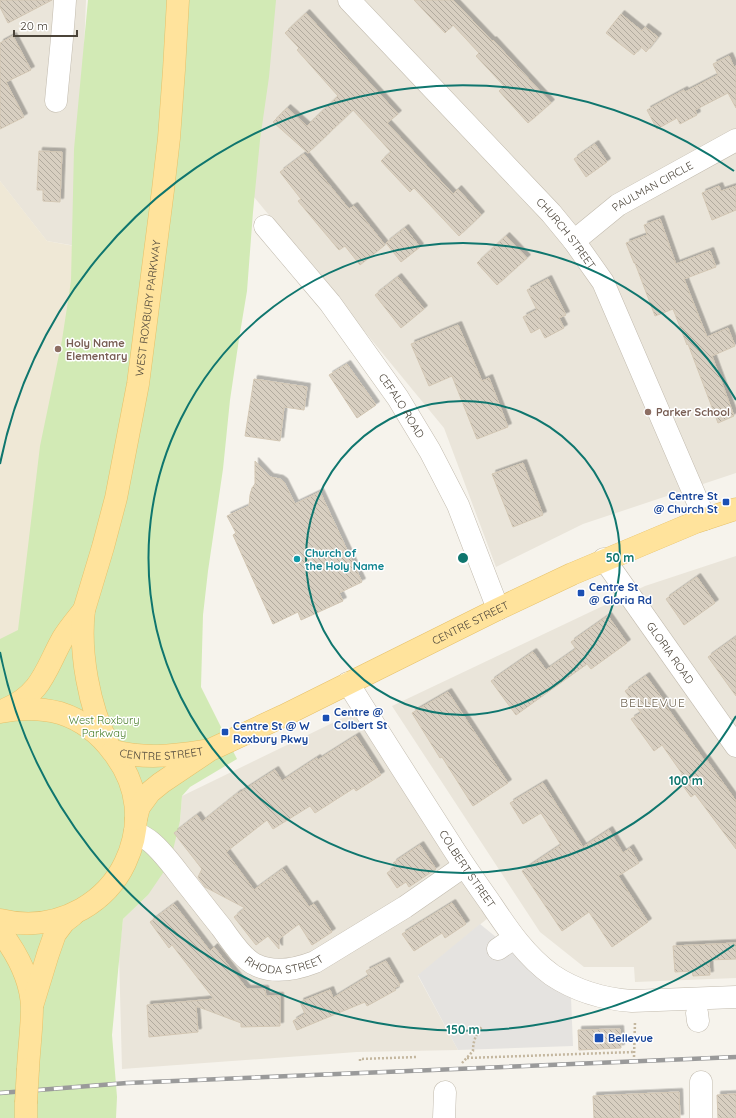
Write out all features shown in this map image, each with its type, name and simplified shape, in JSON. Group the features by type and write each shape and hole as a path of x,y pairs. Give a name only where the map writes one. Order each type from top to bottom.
{"main road":[{"name":"WEST ROXBURY PARKWAY","path":"111,748 99,725 89,688 83,643 82,621 116,498 138,384 169,138 178,0"},
{"name":"CENTRE STREET","path":"136,825 139,807 150,792 210,750 498,609 604,559 705,519 736,509"},
{"name":"WEST ROXBURY PARKWAY","path":"0,712 20,702 36,688 64,636 84,610"},
{"path":"0,712 29,709 45,710 61,714 90,727 102,738 122,762 131,783 136,804 136,825 132,845 122,869 115,880 97,899 64,922 55,934 32,1006 26,1111"},
{"name":"CENTRE STREET","path":"111,748 142,756 171,756 210,750"},
{"path":"0,920 35,924 49,922 75,913"},
{"path":"0,931 21,964 29,989 32,1006"}],"street":[{"path":"56,101 65,0"},
{"name":"CHURCH STREET","path":"349,0 551,213 574,241 603,282 705,519"},
{"name":"PAULMAN CIRCLE","path":"574,241 618,205 736,140"},
{"name":"CEFALO ROAD","path":"265,226 330,303 398,398 430,451 458,505 498,609"},
{"name":"GLORIA ROAD","path":"604,559 736,746"},
{"name":"COLBERT STREET","path":"348,683 464,866 506,943 530,955 541,966 564,982 590,994 618,1000 633,1011 736,997"},
{"name":"RHODA STREET","path":"136,825 180,874 246,959 255,965 269,969 285,970 301,967 315,962 405,906 464,866"},
{"path":"444,1092 444,1118"}],"path":[{"path":"633,1011 634,1057"},
{"path":"462,1063 473,1051 473,1043 482,1026"},
{"path":"467,1058 634,1052"},
{"path":"360,1061 360,1059 417,1057"}],"shaded area":[{"path":"0,0 86,0 76,246 47,241 0,181"},
{"path":"252,0 736,0 736,473 583,524 496,567 444,428 254,197"},
{"name":"Holy Name Elementary","path":"0,181 47,241 128,256 106,442 0,677"},
{"path":"736,556 736,978 635,982 634,967 584,967 540,932 392,706 645,586"},
{"path":"353,713 488,918 418,976 458,1050 357,1052 122,1069 119,954 123,919 148,895 180,821 182,796"},
{"path":"480,924 571,998 573,1046 458,1050 418,975"}],"green space":[{"name":"West Roxbury Parkway","path":"88,0 276,0 269,77 260,140 247,291 230,400 223,469 203,615 201,687 237,759 190,787 182,796 180,821 173,850 165,870 148,895 123,919 112,1035 117,1097 116,1118 0,1118 0,639 18,630 40,446 62,340 71,281 74,149"}],"building":[{"path":"0,0 52,0 8,23 0,7"},
{"path":"414,0 453,0 492,41 493,40 551,103 528,123 499,91 504,86 476,56 479,53 453,25 445,33"},
{"path":"306,13 398,114 387,123 453,194 458,189 481,215 459,236 414,188 410,192 381,161 391,152 353,110 308,153 273,122 287,108 307,126 338,96 297,50 299,48 285,33"},
{"path":"621,14 642,31 645,27 658,37 646,52 641,47 634,55 606,33"},
{"path":"13,36 31,70 6,82 24,117 0,129 0,43"},
{"path":"729,56 734,67 736,66 736,108 728,93 695,110 697,115 680,124 677,118 657,129 647,110 684,90 685,92 718,75 713,64"},
{"path":"595,144 607,162 586,177 574,159"},
{"path":"39,151 62,152 60,202 43,201 43,190 37,190"},
{"path":"304,154 349,209 354,206 385,245 360,265 345,246 339,250 298,201 301,199 280,172"},
{"path":"719,186 721,191 736,186 736,210 712,220 702,193"},
{"path":"660,219 676,264 710,251 716,267 684,279 707,337 728,328 735,346 712,356 734,416 718,423 673,309 655,316 626,243 647,235 644,225"},
{"path":"405,228 420,247 401,262 386,243"},
{"path":"506,236 527,258 497,285 477,263"},
{"path":"398,277 424,309 401,328 375,295"},
{"path":"548,279 566,315 559,318 564,328 545,338 540,328 531,333 523,317 537,310 527,290"},
{"path":"458,325 482,381 489,378 508,427 477,439 452,376 429,386 411,344"},
{"path":"347,364 376,405 357,418 329,375"},
{"path":"254,379 307,387 304,410 284,407 280,441 245,436"},
{"name":"Church of the Holy Name","path":"255,461 270,477 280,479 284,482 295,504 320,492 362,582 339,593 343,601 301,620 298,612 273,624 233,535 236,533 227,516 249,506 250,495 255,484"},
{"path":"523,463 543,515 513,527 492,474"},
{"path":"697,577 715,603 684,625 666,599"},
{"path":"608,616 627,643 591,669 587,664 516,715 491,681 533,652 546,670 576,649 571,642"},
{"path":"736,637 736,696 708,657"},
{"path":"646,676 704,760 706,759 736,801 736,849 695,794 691,797 678,779 683,775 662,745 654,751 631,719 641,713 625,691"},
{"path":"448,692 508,783 473,806 442,757 440,758 412,713"},
{"path":"356,736 381,775 356,791 354,788 315,813 310,806 273,829 267,820 226,852 254,890 283,869 309,907 314,904 332,932 312,945 299,924 279,939 279,949 268,936 256,945 234,917 245,908 205,887 198,877 202,869 174,833 197,815 202,822 238,793 275,770 282,781 317,758 318,760"},
{"path":"543,783 583,847 609,830 623,853 630,848 639,863 618,876 648,922 612,947 589,912 562,931 522,871 561,845 541,813 523,824 510,803"},
{"path":"420,845 436,869 409,887 406,882 397,888 387,873 395,867 393,863"},
{"path":"452,903 466,924 445,938 442,933 414,951 402,934"},
{"path":"174,904 210,951 214,947 247,989 265,989 266,996 280,996 280,1026 241,1027 241,1023 196,1006 198,1032 149,1037 147,1005 214,999 172,945 169,948 150,922"},
{"path":"736,943 736,959 709,960 710,975 693,976 692,971 675,972 673,946"},
{"path":"386,961 400,985 394,988 396,990 367,1006 365,1002 297,1030 293,1021 305,1014 300,1002 330,990 333,998 369,976 366,971"},
{"path":"620,1029 621,1048 579,1050 578,1030"},
{"path":"679,1092 680,1118 594,1118 593,1096"},
{"path":"736,1094 736,1118 718,1118 717,1095"}],"railway":[{"path":"0,1093 127,1083 736,1057"}],"place":[{"name":"Holy Name Elementary","path":"58,349"},
{"name":"Parker School","path":"648,412"},
{"name":"Centre St @ Church St","path":"726,502"},
{"name":"Church of the Holy Name","path":"297,559"},
{"name":"Centre St @ Gloria Rd","path":"581,593"},
{"name":"Centre @ Colbert St","path":"326,718"},
{"name":"Centre St @ W Roxbury Pkwy","path":"225,732"},
{"name":"Bellevue","path":"599,1038"}],"district":[{"name":"BELLEVUE","path":"653,703"}]}
